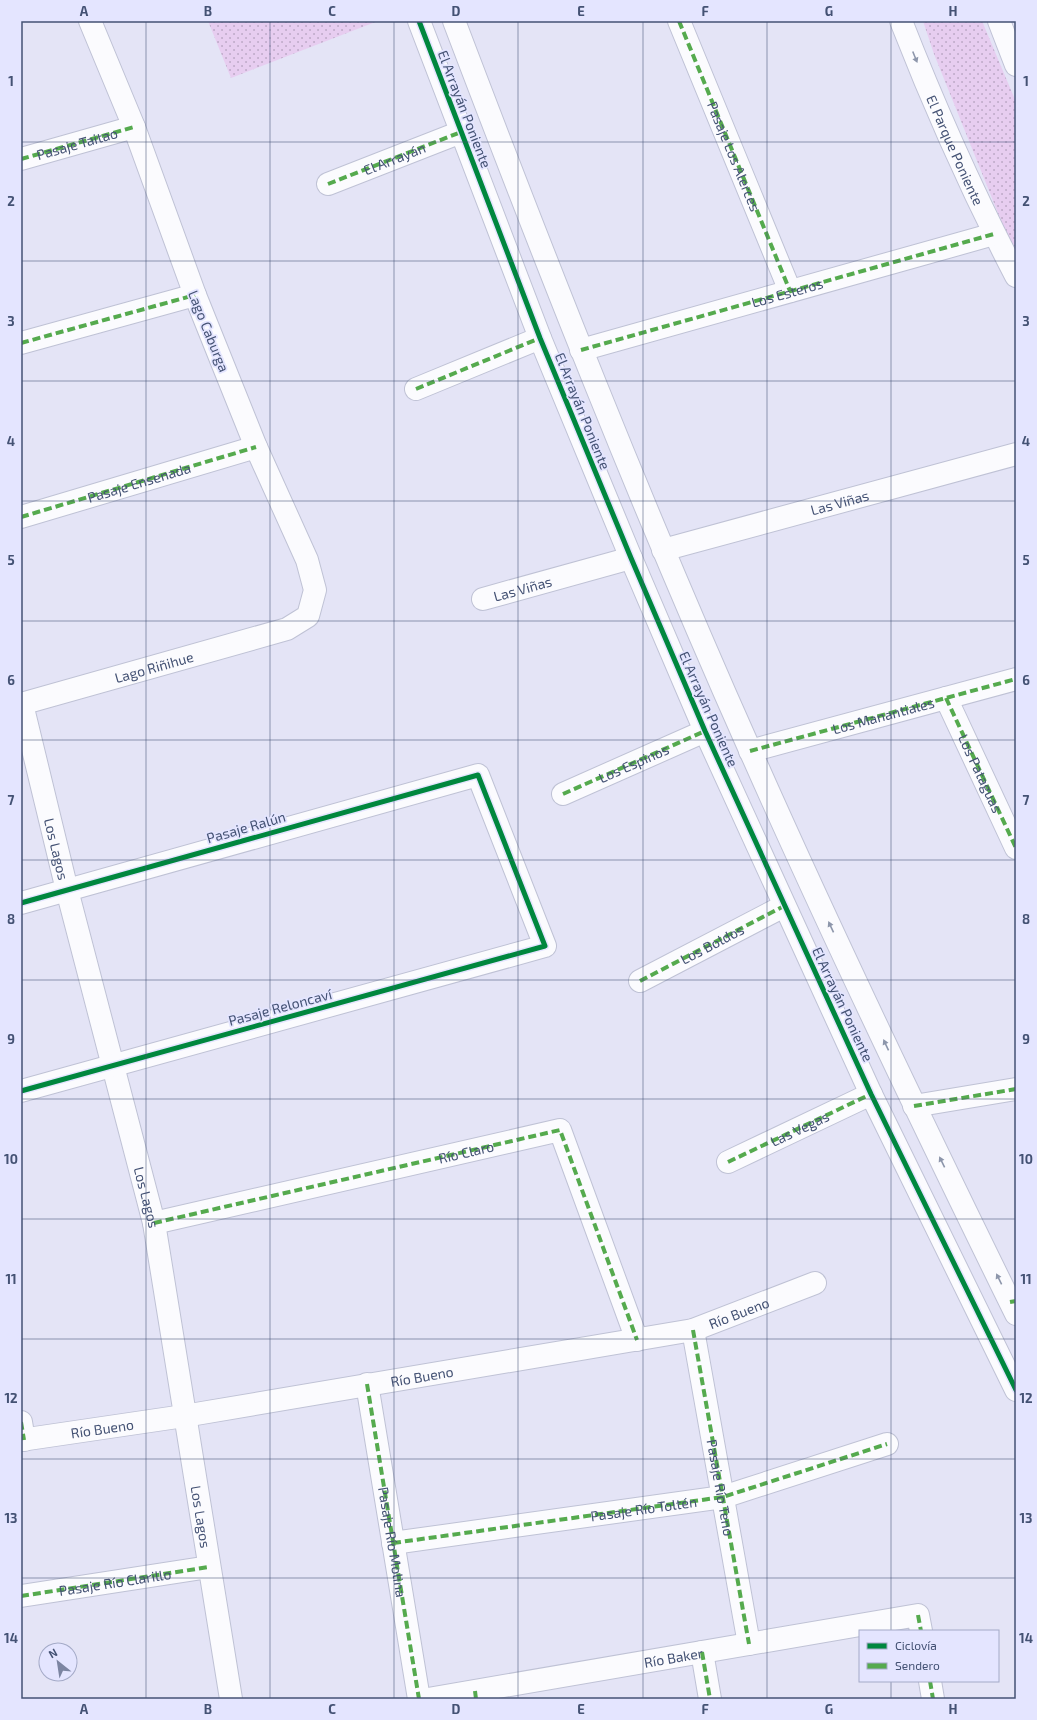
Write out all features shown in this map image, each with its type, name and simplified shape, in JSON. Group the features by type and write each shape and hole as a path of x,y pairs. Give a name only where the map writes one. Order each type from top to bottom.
{"street":[{"name":"Lago Caburga","path":"90,21 134,127 195,295 256,447 307,560 315,590 308,616 287,630"},
{"name":"El Arrayán Poniente","path":"419,21 540,338 630,558 705,731 871,1094 1016,1390"},
{"name":"El Arrayán Poniente","path":"454,21 581,350 663,550 750,751 914,1106 1014,1306"},
{"name":"Pasaje Los Alerces","path":"679,21 790,291"},
{"name":"El Parque Poniente","path":"900,21 955,152 994,234 1016,276"},
{"path":"999,21 1016,65"},
{"name":"Pasaje Taitao","path":"21,159 134,127"},
{"name":"El Arrayán","path":"328,184 461,132"},
{"name":"Los Esteros","path":"581,350 994,234"},
{"path":"21,343 195,295"},
{"path":"416,389 540,338"},
{"name":"Pasaje Ensenada","path":"21,517 256,447"},
{"name":"Las Viñas","path":"663,550 1016,454"},
{"name":"Las Viñas","path":"483,599 630,558"},
{"name":"Lago Riñihue","path":"21,704 287,630"},
{"name":"Los Manantiales","path":"750,751 1016,680"},
{"name":"Los Pataguas","path":"946,698 1016,848"},
{"name":"Los Lagos","path":"21,704 67,890 154,1224 231,1699"},
{"name":"Los Espinos","path":"563,794 705,731"},
{"name":"Pasaje Ralún","path":"21,903 478,775 545,946"},
{"name":"Los Boldos","path":"640,982 784,906"},
{"name":"Pasaje Reloncaví","path":"21,1091 545,946"},
{"path":"914,1106 1016,1089"},
{"name":"Las Vegas","path":"728,1162 871,1094"},
{"name":"Río Claro","path":"154,1224 560,1130 637,1340"},
{"name":"Río Bueno","path":"22,1434 184,1416 692,1330 815,1283"},
{"name":"Pasaje Río Teno","path":"692,1330 749,1644"},
{"name":"Pasaje Río Molina","path":"367,1384 419,1699"},
{"name":"Pasaje Río Toltén","path":"393,1543 723,1497 887,1444"},
{"name":"Pasaje Río Clarillo","path":"21,1596 209,1567"},
{"name":"Río Baker","path":"863,1630 920,1623"},
{"name":"Río Baker","path":"428,1699 475,1695 749,1644 859,1630"},
{"path":"702,1652 710,1699"},
{"path":"930,1682 933,1699"}],"shaded area":[{"path":"208,21 378,21 231,78"},
{"path":"923,21 982,21 1016,102 1016,249 1006,233 934,54"}],"marked path":[{"path":"679,21 790,291"},
{"path":"21,159 134,127"},
{"path":"328,184 461,132"},
{"path":"581,350 994,234"},
{"path":"21,343 195,295"},
{"path":"416,389 540,338"},
{"path":"21,517 256,447"},
{"path":"750,751 1016,679"},
{"path":"946,698 1016,848"},
{"path":"563,794 705,731"},
{"path":"640,981 784,906"},
{"path":"914,1106 1016,1089"},
{"path":"728,1162 871,1094"},
{"path":"154,1223 560,1130 637,1340"},
{"path":"1010,1302 1016,1301"},
{"path":"693,1330 749,1644"},
{"path":"367,1384 419,1699"},
{"path":"21,1422 24,1440"},
{"path":"393,1543 723,1497 887,1444"},
{"path":"21,1596 209,1567"},
{"path":"918,1615 921,1630"},
{"path":"702,1652 710,1699"},
{"path":"930,1682 933,1699"},
{"path":"475,1691 476,1699"}],"cycle path":[{"path":"419,21 540,338 631,558 705,731 871,1094 1016,1390"},
{"path":"21,903 478,775 545,946 21,1091"}]}
